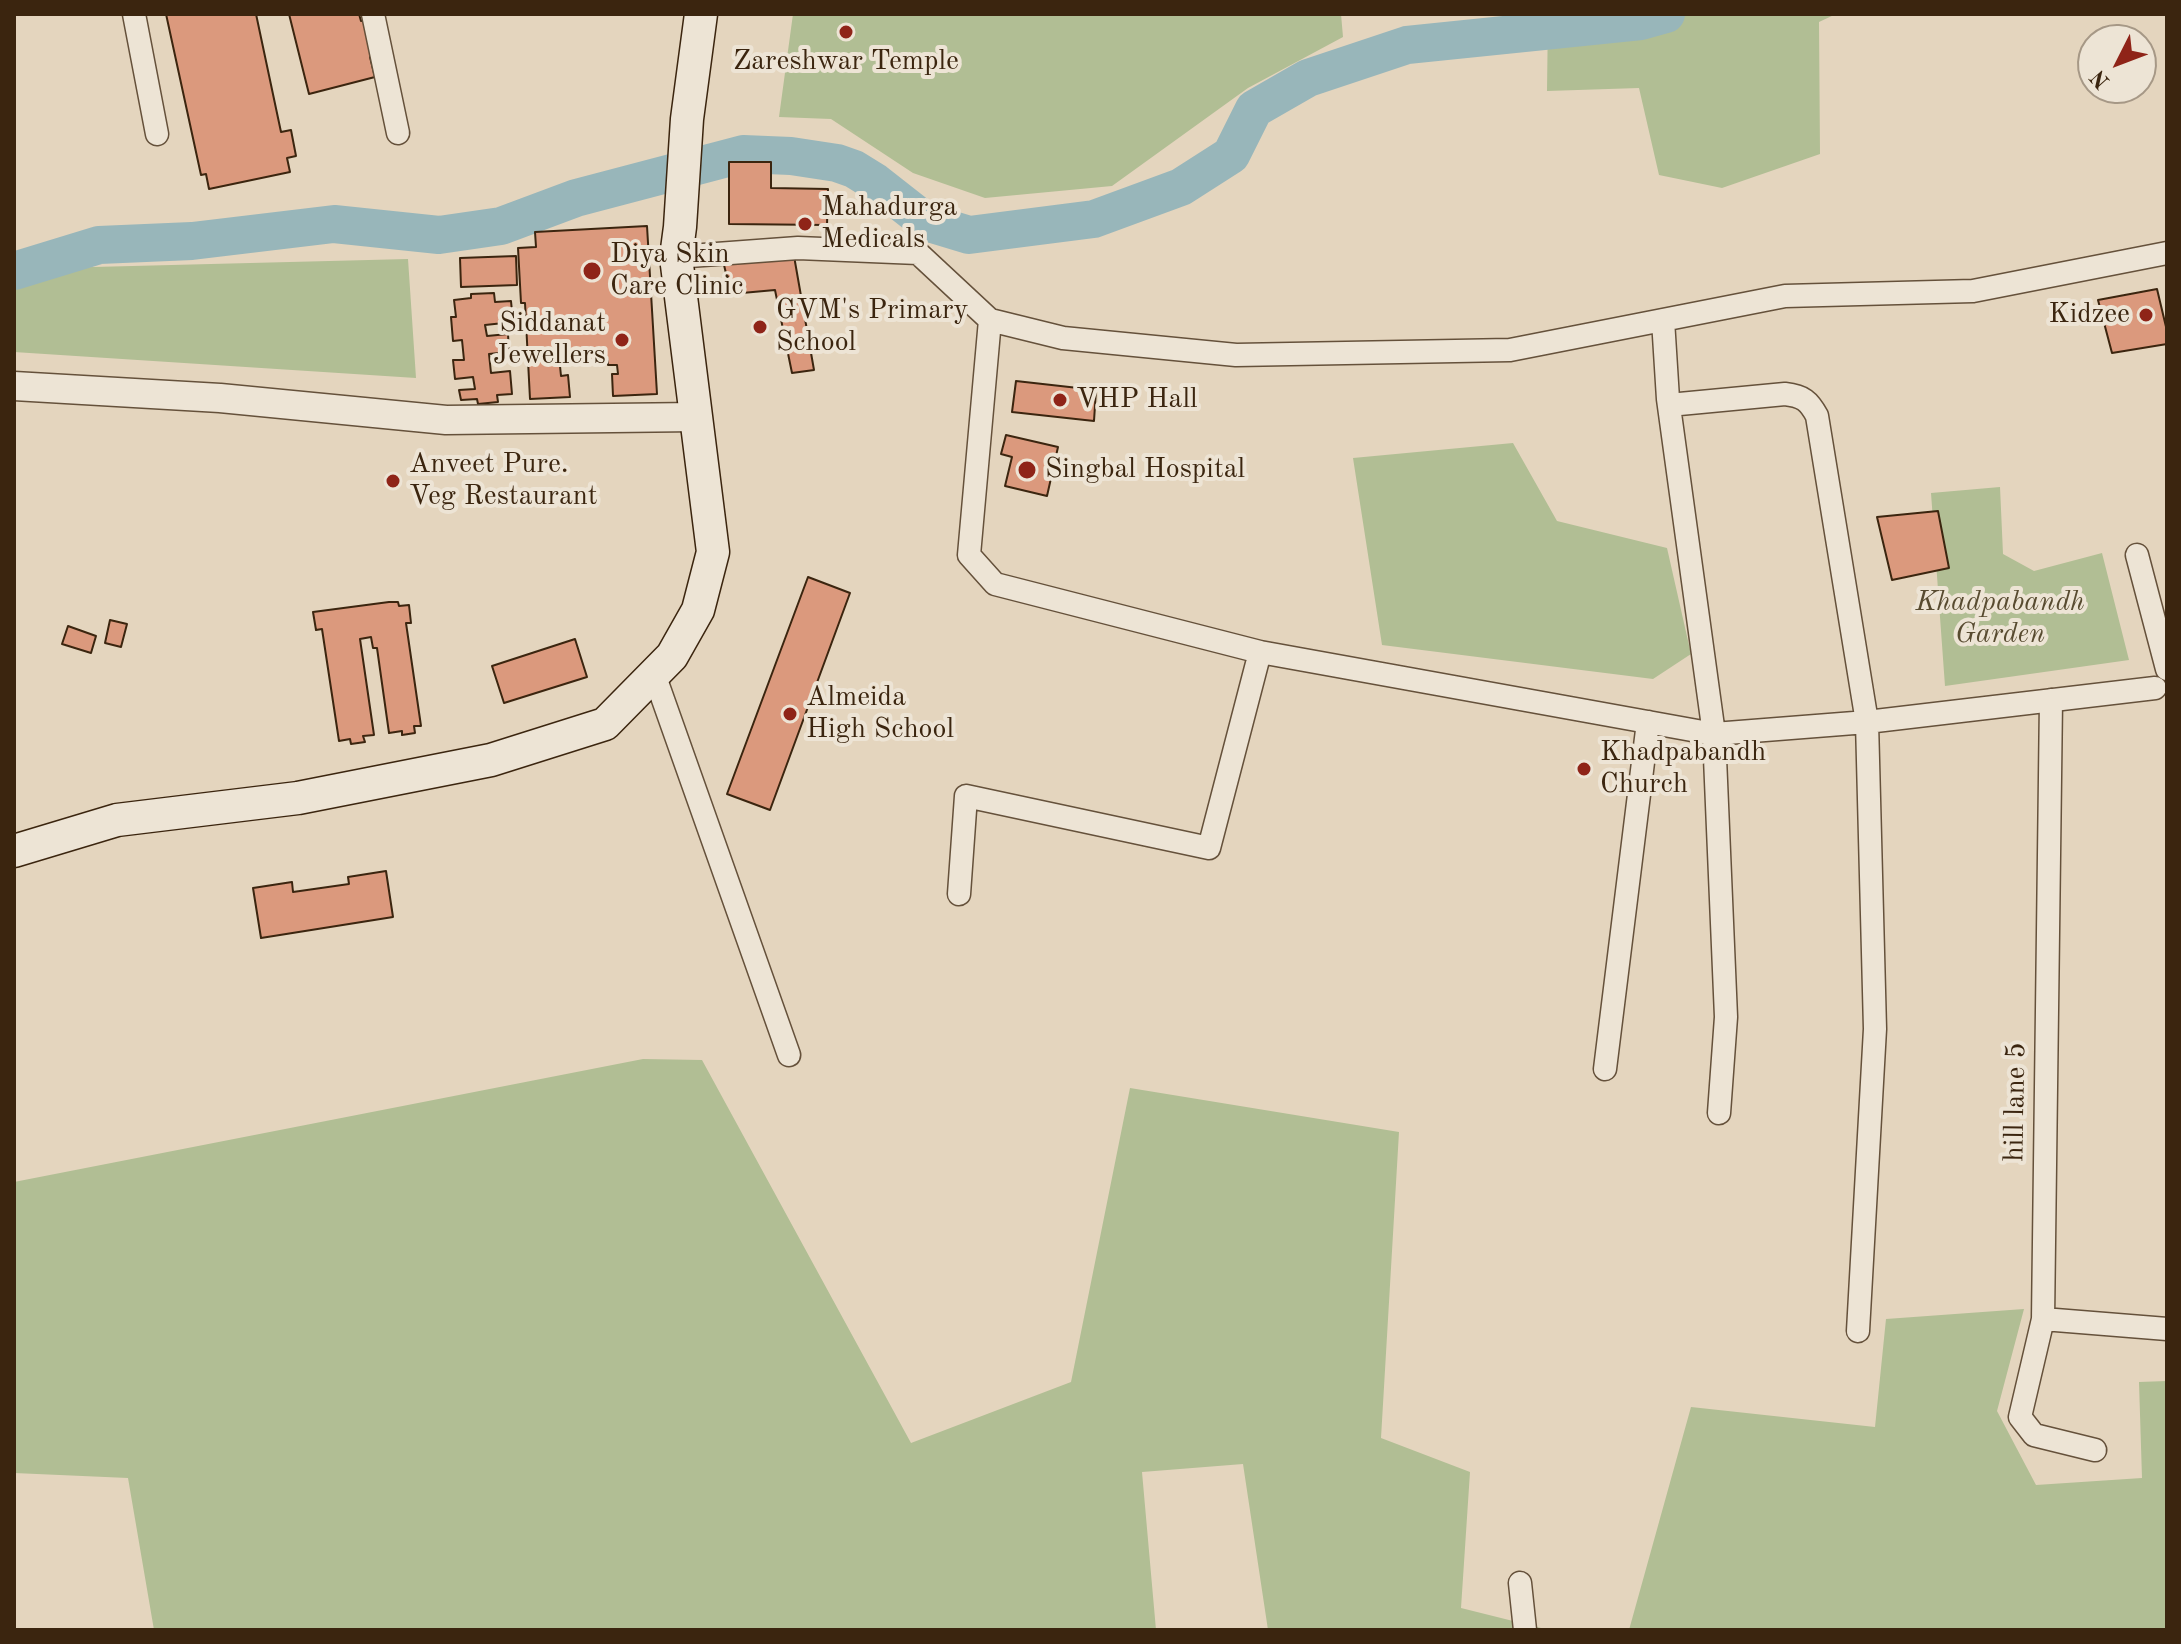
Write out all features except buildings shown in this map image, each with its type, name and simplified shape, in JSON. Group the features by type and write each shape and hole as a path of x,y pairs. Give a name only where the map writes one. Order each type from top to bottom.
{"main road":[{"path":"14,851 117,820 298,798 491,760 605,724 672,656 698,610 713,552 678,242 687,119 701,14"}],"street":[{"path":"134,14 157,134"},
{"path":"373,14 398,133"},
{"path":"678,242 918,253 990,320 1063,338 1236,355 1510,350 1785,296 1973,291 2167,253"},
{"path":"990,320 969,555 995,584 1260,652 1714,734 1867,722 2051,700 2164,682 2137,555"},
{"path":"1663,320 1669,405 1714,734 1726,1017 1719,1113"},
{"path":"14,386 220,398 446,420 696,417"},
{"path":"1669,405 1785,394 1801,396 1811,404 1820,430 1867,722 1875,1029 1858,1331"},
{"path":"959,894 966,796 1209,848 1260,652"},
{"path":"654,674 789,1055"},
{"name":"hill lane 5","path":"2051,700 2043,1319 2020,1417 2034,1435 2095,1450"},
{"path":"1605,1069 1648,722"},
{"path":"2043,1319 2167,1329"},
{"path":"1520,1583 1525,1630"}],"green space":[{"path":"793,14 1341,14 1343,37 1248,88 1112,186 985,198 913,173 831,119 779,117"},
{"path":"1548,14 1836,14 1819,22 1820,154 1722,188 1659,175 1639,88 1547,91"},
{"path":"408,259 416,378 14,352 14,269"},
{"path":"1513,443 1557,521 1667,548 1691,654 1653,679 1382,645 1353,458"},
{"name":"Khadpabandh Garden","path":"2000,487 2003,554 2034,571 2102,553 2129,660 1945,686 1931,493"},
{"path":"643,1059 702,1060 911,1443 1071,1382 1130,1088 1399,1132 1381,1438 1470,1472 1461,1608 1549,1630 1268,1630 1243,1464 1142,1472 1156,1630 154,1630 128,1478 14,1473 14,1182"},
{"path":"2024,1309 1997,1411 2036,1485 2142,1478 2139,1382 2167,1381 2167,1630 1629,1630 1691,1407 1875,1427 1886,1319"}],"waterway":[{"path":"14,271 99,245 192,241 334,224 439,235 501,226 576,198 743,154 791,156 837,163 854,169 926,222 969,235 1094,219 1181,187 1231,155 1254,109 1308,78 1407,45 1641,21 1666,14"}],"place":[{"name":"Zareshwar Temple","path":"846,32"},
{"name":"Mahadurga Medicals","path":"805,224"},
{"name":"Diya Skin Care Clinic","path":"592,271"},
{"name":"Kidzee","path":"2146,315"},
{"name":"GVM's Primary School","path":"760,327"},
{"name":"Siddanat Jewellers","path":"622,340"},
{"name":"VHP Hall","path":"1060,400"},
{"name":"Singbal Hospital","path":"1027,470"},
{"name":"Anveet Pure. Veg Restaurant","path":"393,481"},
{"name":"Almeida High School","path":"790,714"},
{"name":"Khadpabandh Church","path":"1584,769"}]}
